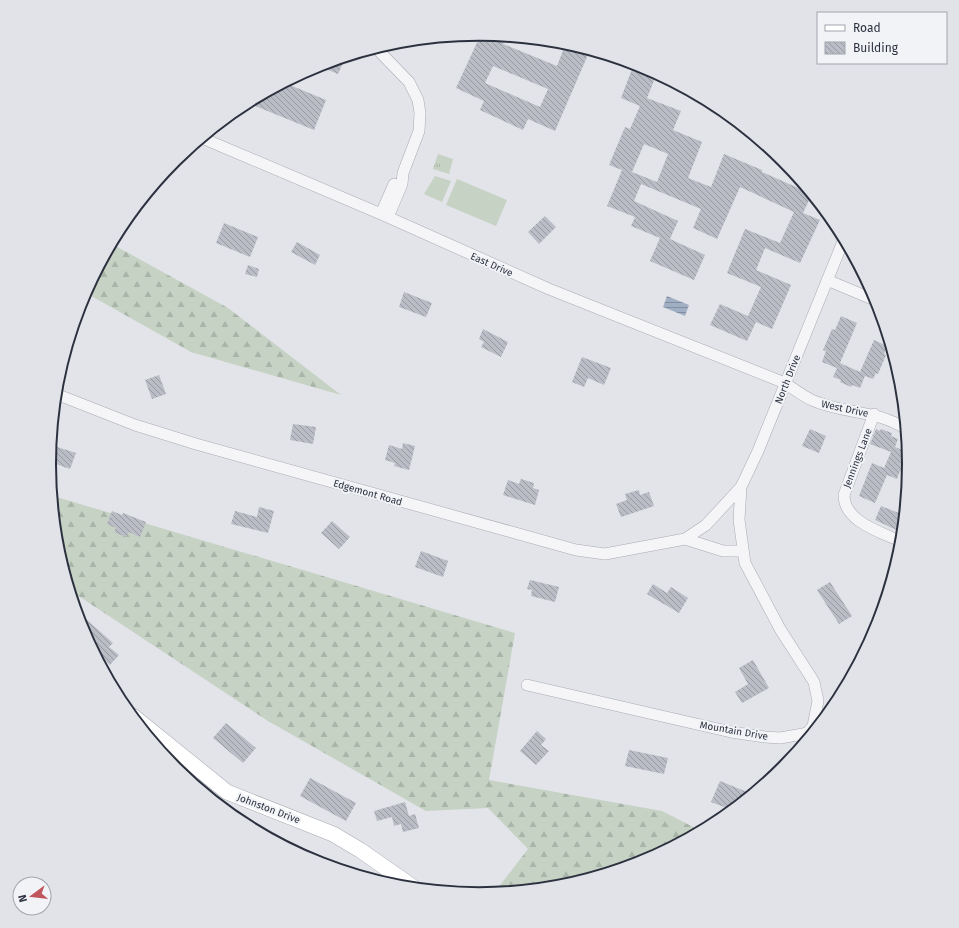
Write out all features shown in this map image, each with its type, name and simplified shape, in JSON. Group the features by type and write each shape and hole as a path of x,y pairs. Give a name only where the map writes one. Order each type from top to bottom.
{"street":[{"path":"381,53 409,82 418,100 420,113 419,131 403,172 395,181 384,216"},
{"name":"East Drive","path":"208,140 549,289 785,383"},
{"name":"North Drive","path":"739,520 741,487 841,245"},
{"path":"827,280 868,297"},
{"name":"West Drive","path":"785,383 814,401 874,414 901,426"},
{"name":"Edgemont Road","path":"62,397 124,422 196,444 576,550 605,554 685,539 706,525 741,487"},
{"name":"Jennings Lane","path":"874,414 844,495 844,502 857,521 895,539"},
{"name":"Mountain Drive","path":"739,520 742,551 745,563 762,598 814,682 818,701 813,724"},
{"name":"Edgemont Road","path":"685,539 723,551 742,551"},
{"name":"Mountain Drive","path":"527,685 751,735 780,738 807,732"},
{"name":"Johnston Drive","path":"151,730 227,792 334,834 403,880"}],"green space":[{"path":"438,154 453,159 449,174 433,169"},
{"path":"435,176 451,181 442,202 424,194"},
{"path":"457,179 507,200 496,226 446,205"},
{"path":"117,247 228,308 341,395 191,352 92,296"},
{"path":"58,497 515,633 489,780 662,811 695,828 641,855 589,873 535,883 499,886 528,849 488,808 426,811 268,721 78,595 65,547"}],"water":[{"path":"667,296 689,305 685,316 663,307"}],"building":[{"path":"478,41 504,42 503,44 557,66 564,49 588,55 555,131 528,119 523,130 480,110 484,101 456,88","holes":["493,66 548,89 540,107 485,83"]},
{"path":"343,64 338,74 327,70"},
{"path":"632,69 655,79 647,98 681,111 673,130 702,142 688,178 711,187 724,154 762,170 762,172 802,189 810,199 803,213 820,220 800,263 765,248 756,270 791,285 772,329 756,322 747,341 710,325 720,304 748,316 761,287 727,273 745,229 780,243 794,212 740,187 717,239 693,228 701,209 641,184 634,201 678,221 670,239 705,255 694,280 650,261 660,238 631,226 635,217 607,206 622,170 609,165 625,127 630,129 640,106 621,98","holes":["644,144 668,154 657,182 632,172"]},
{"path":"291,86 326,100 314,130 255,106"},
{"path":"545,216 556,227 539,244 528,232"},
{"path":"224,223 258,237 250,257 216,243"},
{"path":"297,242 320,255 315,265 291,252"},
{"path":"248,265 259,269 257,277 245,274"},
{"path":"404,292 432,303 426,317 399,307"},
{"path":"841,316 857,323 840,363 860,372 874,340 885,345 886,348 884,354 886,355 878,374 876,373 873,379 865,376 860,388 852,385 851,387 840,382 841,380 833,377 837,368 822,362 826,351 823,350 832,329 835,330"},
{"path":"483,329 508,342 501,357 481,347 484,342 479,339"},
{"path":"582,357 611,368 604,385 588,378 584,387 572,382"},
{"path":"159,375 166,394 152,399 145,380"},
{"path":"293,424 316,427 313,444 290,440"},
{"path":"810,429 826,436 819,453 802,446"},
{"path":"876,429 880,431 881,429 892,433 891,436 898,439 895,447 902,450 902,472 900,471 897,479 887,475 875,503 859,496 872,463 884,468 891,452 870,444"},
{"path":"403,443 415,446 409,470 394,466 395,463 385,460 389,445 402,449"},
{"path":"57,447 76,453 70,469 56,464"},
{"path":"521,479 534,483 533,488 539,490 535,505 503,495 508,480 519,484"},
{"path":"639,490 640,495 649,492 654,506 621,517 616,504 627,500 625,494"},
{"path":"881,506 900,513 897,530 875,520"},
{"path":"259,507 274,511 268,533 231,524 235,511 257,517"},
{"path":"112,511 122,515 123,513 146,522 140,537 129,532 126,537 114,532 116,528 107,524"},
{"path":"332,521 350,537 339,549 321,533"},
{"path":"421,551 448,561 443,577 415,567"},
{"path":"530,580 559,587 555,602 531,596 532,590 527,589"},
{"path":"830,582 852,616 839,624 817,590"},
{"path":"653,584 667,593 671,587 688,598 679,613 647,594"},
{"path":"86,619 113,643 109,647 119,655 110,665 105,661 100,651"},
{"path":"753,660 769,688 742,703 735,692 748,684 739,668"},
{"path":"226,723 256,748 243,763 213,738"},
{"path":"537,731 546,739 541,745 549,751 536,765 520,751"},
{"path":"629,750 668,758 664,774 625,766"},
{"path":"310,778 356,803 346,821 300,796"},
{"path":"720,781 747,792 726,808 711,802"},
{"path":"405,802 409,816 415,814 419,828 403,832 401,824 394,826 392,817 377,821 374,811"}]}
